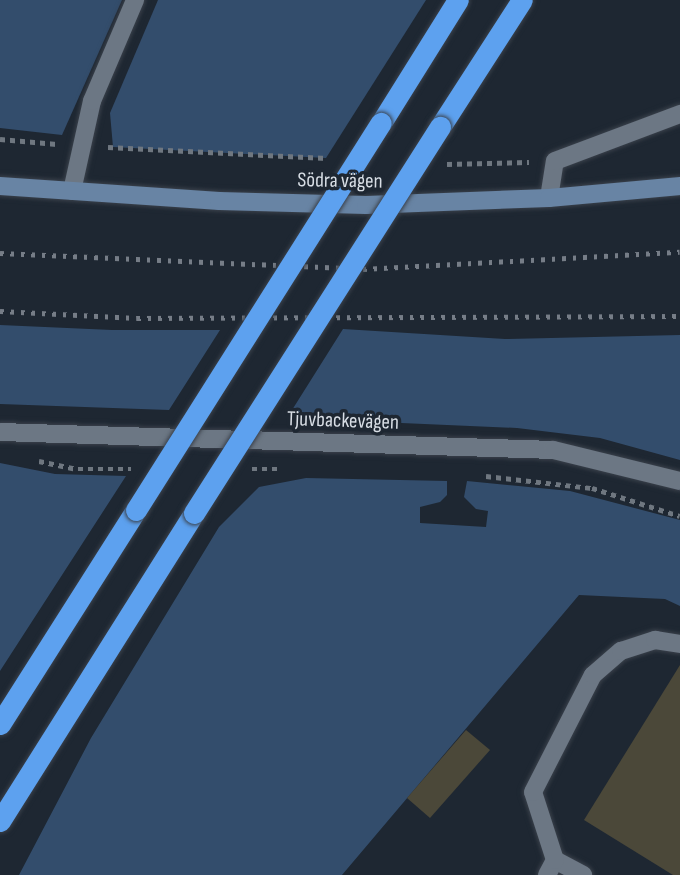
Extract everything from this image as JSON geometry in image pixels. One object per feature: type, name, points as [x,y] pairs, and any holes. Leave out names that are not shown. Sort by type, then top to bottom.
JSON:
[{"type":"highway","points":[[0,724],[458,0]]},
{"type":"highway","points":[[0,821],[522,0]]},
{"type":"main road","name":"Södra vägen","points":[[0,186],[366,205],[550,198],[680,186]]},
{"type":"street","points":[[72,191],[85,146],[92,101],[135,0]]},
{"type":"street","points":[[550,198],[555,161],[680,114]]},
{"type":"street","name":"Tjuvbackevägen","points":[[0,432],[553,450],[680,481]]},
{"type":"street","points":[[583,875],[551,868],[533,792],[593,675],[621,651],[655,640],[680,644]]},
{"type":"path","points":[[0,139],[339,159]]},
{"type":"path","points":[[432,163],[555,161]]},
{"type":"path","points":[[28,459],[78,469],[146,469]]},
{"type":"path","points":[[242,469],[283,470]]},
{"type":"path","points":[[473,474],[592,488],[680,516]]},
{"type":"shaded area","points":[[0,0],[122,0],[62,135],[0,128]]},
{"type":"shaded area","points":[[158,0],[426,0],[326,158],[113,147],[110,113]]},
{"type":"shaded area","points":[[0,325],[112,330],[220,330],[169,410],[0,404]]},
{"type":"shaded area","points":[[343,329],[505,339],[680,335],[680,460],[600,438],[517,428],[287,418]]},
{"type":"shaded area","points":[[0,463],[55,474],[126,476],[0,671]]},
{"type":"shaded area","points":[[306,478],[447,481],[447,495],[440,502],[420,507],[420,523],[486,527],[488,511],[476,509],[464,497],[467,481],[570,491],[680,520],[680,606],[665,599],[579,595],[342,875],[19,875],[91,738],[219,527],[259,487]]},
{"type":"building","points":[[680,665],[680,875],[673,875],[584,820]]},
{"type":"building","points":[[466,730],[490,750],[430,818],[407,798]]},
{"type":"railway","points":[[0,253],[363,269],[680,252]]},
{"type":"railway","points":[[0,311],[137,318],[680,316]]}]
